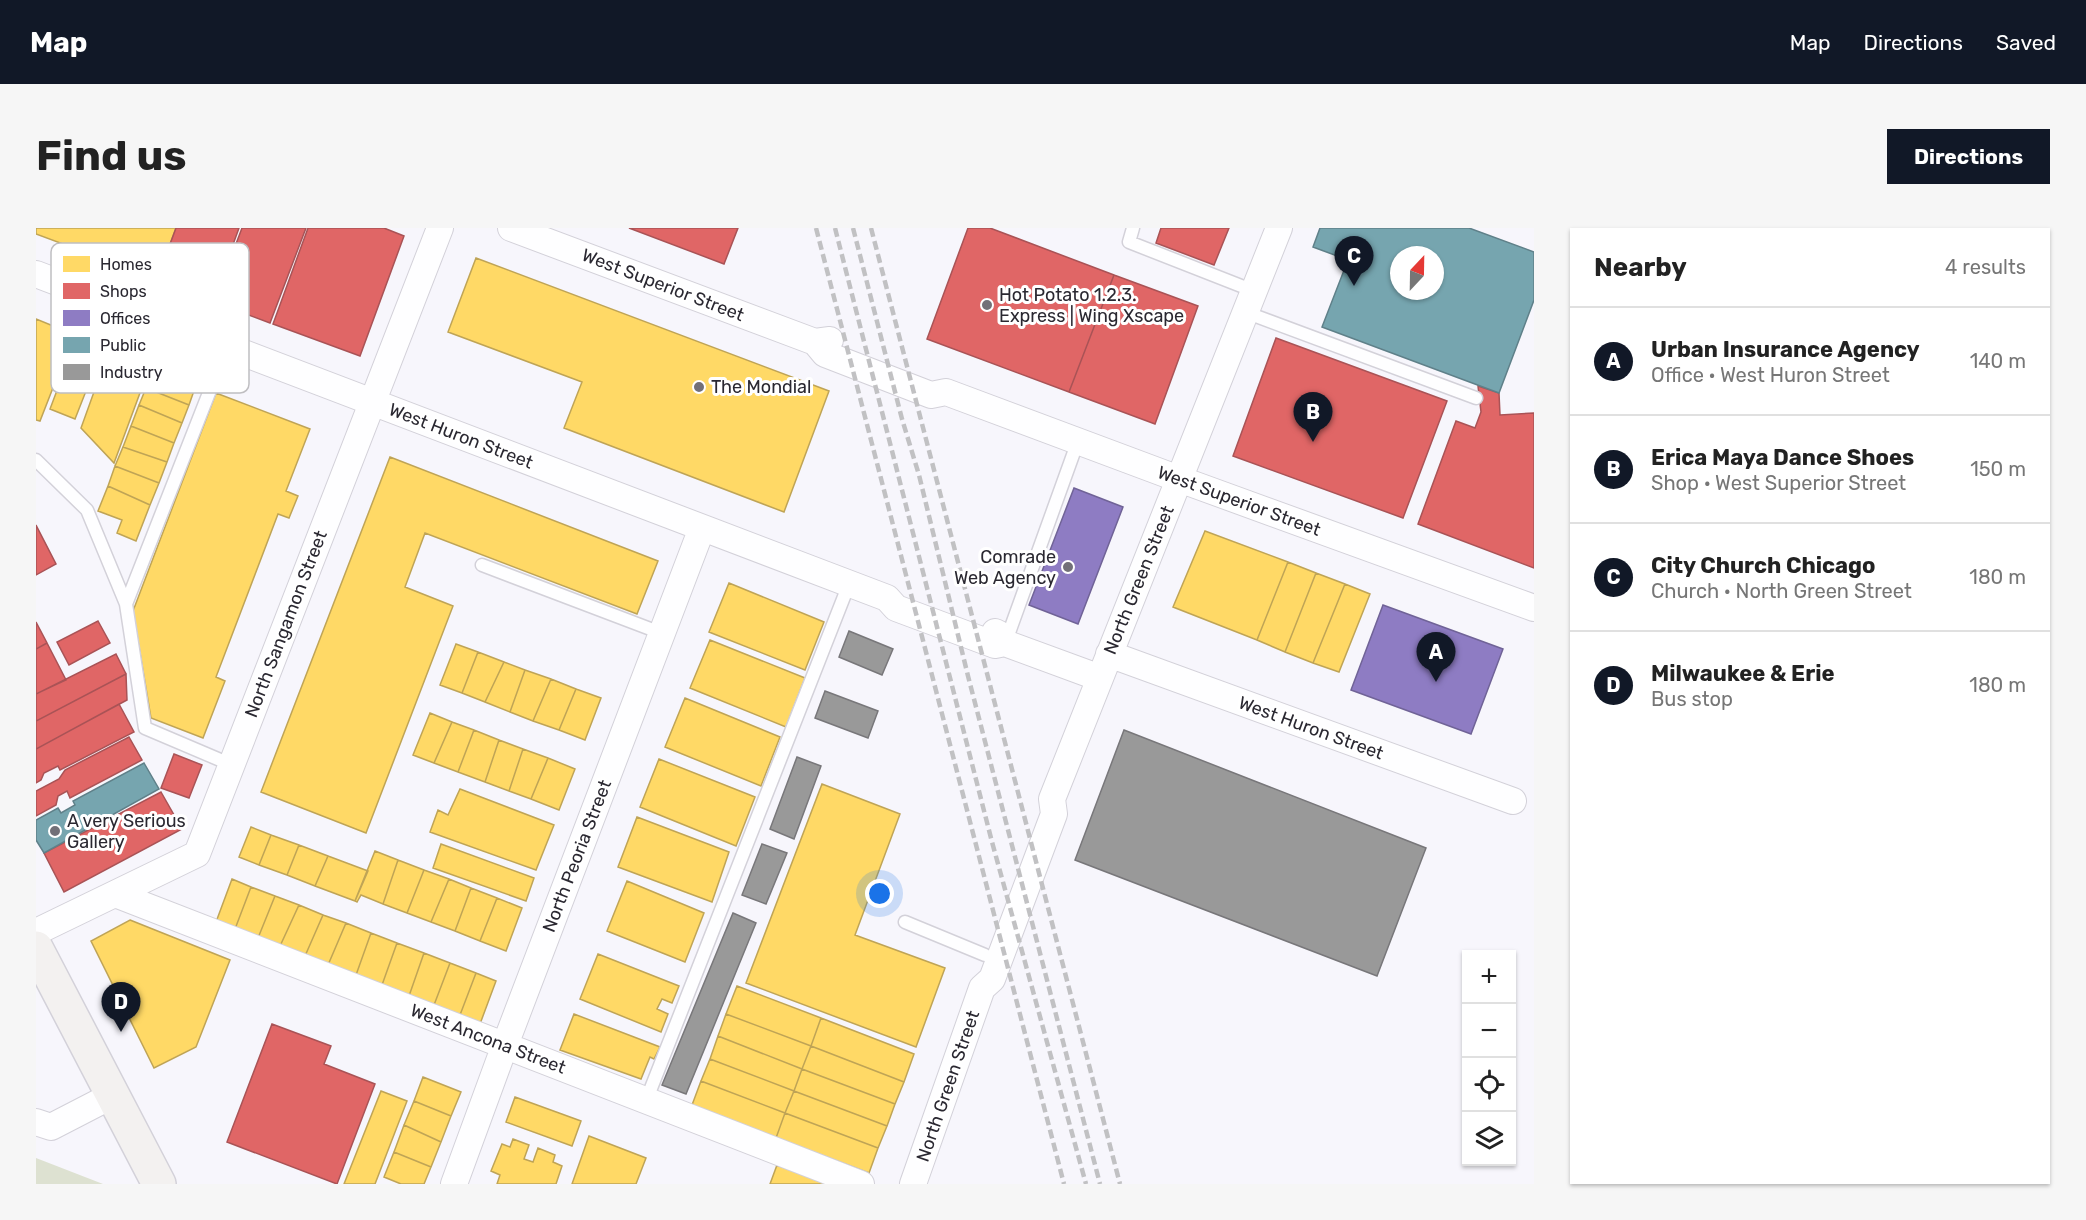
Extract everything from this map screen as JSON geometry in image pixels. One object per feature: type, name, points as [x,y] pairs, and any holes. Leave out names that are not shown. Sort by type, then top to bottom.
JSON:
[{"type":"main road","points":[[36,948],[159,1184]]},
{"type":"street","name":"North Sangamon Street","points":[[36,932],[197,854],[441,228]]},
{"type":"street","name":"West Superior Street","points":[[511,228],[815,342],[830,340],[937,380],[946,392],[1179,480],[1534,608]]},
{"type":"street","name":"North Green Street","points":[[913,1184],[982,988],[992,979],[1054,814],[1052,799],[1279,228]]},
{"type":"street","name":"West Huron Street","points":[[36,274],[51,280]]},
{"type":"street","name":"West Huron Street","points":[[249,355],[849,584],[887,598],[900,596],[999,634],[1005,643],[1100,678]]},
{"type":"street","name":"North Peoria Street","points":[[454,1184],[702,528]]},
{"type":"street","name":"West Huron Street","points":[[1109,654],[1514,801]]},
{"type":"street","name":"North Green Street","points":[[982,988],[978,974],[985,955],[1040,807],[1052,799]]},
{"type":"street","name":"West Ancona Street","points":[[115,894],[861,1184]]},
{"type":"street","points":[[36,1122],[51,1127],[113,1095]]},
{"type":"lane","points":[[1133,228],[1128,242],[1250,301],[1476,399]]},
{"type":"lane","points":[[126,604],[209,393]]},
{"type":"lane","points":[[1005,643],[1078,441]]},
{"type":"lane","points":[[36,460],[87,510],[126,604],[145,728],[232,765]]},
{"type":"lane","points":[[482,565],[661,633]]},
{"type":"lane","points":[[646,1101],[849,584]]},
{"type":"lane","points":[[904,922],[985,955]]},
{"type":"green space","points":[[36,1158],[103,1184],[36,1184]]},
{"type":"building: Homes","points":[[36,228],[176,228],[170,243],[60,243],[36,234]]},
{"type":"building: Homes","name":"The Mondial","points":[[476,258],[829,391],[784,512],[564,428],[582,382],[448,332]]},
{"type":"building: Homes","points":[[36,319],[51,325],[51,393],[40,421],[36,420]]},
{"type":"building: Homes","points":[[56,393],[85,393],[75,419],[50,409]]},
{"type":"building: Homes","points":[[94,393],[140,393],[114,463],[81,428]]},
{"type":"building: Homes","points":[[144,393],[159,393],[189,405],[182,423],[139,405]]},
{"type":"building: Homes","points":[[159,393],[193,393],[189,405]]},
{"type":"building: Homes","points":[[216,393],[310,429],[286,491],[298,496],[289,518],[278,514],[216,677],[225,681],[203,738],[151,718],[133,611]]},
{"type":"building: Homes","points":[[139,405],[182,423],[174,443],[131,426]]},
{"type":"building: Homes","points":[[131,426],[174,443],[167,462],[123,447]]},
{"type":"building: Homes","points":[[123,447],[167,462],[159,483],[115,466]]},
{"type":"building: Homes","points":[[390,457],[658,561],[637,614],[425,533],[405,587],[453,606],[366,833],[261,792]]},
{"type":"building: Homes","points":[[115,466],[159,483],[150,505],[108,486]]},
{"type":"building: Homes","points":[[108,486],[150,505],[136,541],[117,533],[122,520],[98,511]]},
{"type":"building: Homes","points":[[1205,531],[1288,562],[1257,640],[1173,607]]},
{"type":"building: Homes","points":[[1288,562],[1316,573],[1285,652],[1257,640]]},
{"type":"building: Homes","points":[[1316,573],[1345,584],[1313,663],[1285,652]]},
{"type":"building: Homes","points":[[729,583],[824,622],[805,670],[709,632]]},
{"type":"building: Homes","points":[[1345,584],[1370,594],[1339,672],[1313,663]]},
{"type":"building: Homes","points":[[710,640],[805,678],[786,727],[690,688]]},
{"type":"building: Homes","points":[[456,644],[478,652],[462,693],[440,685]]},
{"type":"building: Homes","points":[[478,652],[504,662],[485,702],[462,693]]},
{"type":"building: Homes","points":[[504,662],[525,670],[510,712],[485,702]]},
{"type":"building: Homes","points":[[525,670],[551,679],[533,721],[510,712]]},
{"type":"building: Homes","points":[[551,679],[576,689],[559,730],[533,721]]},
{"type":"building: Homes","points":[[576,689],[601,698],[585,740],[559,730]]},
{"type":"building: Homes","points":[[685,698],[780,737],[761,786],[665,747]]},
{"type":"building: Homes","points":[[430,713],[452,722],[434,763],[413,755]]},
{"type":"building: Homes","points":[[452,722],[474,730],[458,772],[434,763]]},
{"type":"building: Homes","points":[[474,730],[499,740],[485,782],[458,772]]},
{"type":"building: Homes","points":[[499,740],[523,749],[509,791],[485,782]]},
{"type":"building: Homes","points":[[523,749],[548,758],[531,799],[509,791]]},
{"type":"building: Homes","points":[[548,758],[575,769],[559,810],[531,799]]},
{"type":"building: Homes","points":[[659,759],[755,797],[736,846],[640,807]]},
{"type":"building: Homes","points":[[822,784],[900,814],[855,935],[945,968],[916,1047],[746,983]]},
{"type":"building: Homes","points":[[460,789],[554,825],[536,870],[430,832],[438,810],[448,815]]},
{"type":"building: Homes","points":[[637,817],[729,852],[712,902],[618,867]]},
{"type":"building: Homes","points":[[251,827],[271,835],[259,865],[239,857]]},
{"type":"building: Homes","points":[[271,835],[299,845],[287,875],[259,865]]},
{"type":"building: Homes","points":[[441,844],[534,878],[526,901],[433,868]]},
{"type":"building: Homes","points":[[299,845],[328,856],[315,886],[287,875]]},
{"type":"building: Homes","points":[[375,851],[398,860],[383,904],[361,895],[357,902],[355,901]]},
{"type":"building: Homes","points":[[328,856],[368,871],[355,901],[315,886]]},
{"type":"building: Homes","points":[[398,860],[424,870],[407,913],[383,904]]},
{"type":"building: Homes","points":[[424,870],[449,879],[431,922],[407,913]]},
{"type":"building: Homes","points":[[232,879],[251,887],[235,929],[216,922]]},
{"type":"building: Homes","points":[[449,879],[471,888],[455,931],[431,922]]},
{"type":"building: Homes","points":[[627,881],[704,913],[685,962],[607,931]]},
{"type":"building: Homes","points":[[251,887],[275,896],[258,938],[235,929]]},
{"type":"building: Homes","points":[[471,888],[497,898],[480,941],[455,931]]},
{"type":"building: Homes","points":[[275,896],[299,905],[280,946],[258,938]]},
{"type":"building: Homes","points":[[497,898],[522,908],[506,951],[480,941]]},
{"type":"building: Homes","points":[[299,905],[323,915],[305,956],[280,946]]},
{"type":"building: Homes","points":[[323,915],[346,923],[328,965],[305,956]]},
{"type":"building: Homes","points":[[130,920],[230,960],[196,1047],[154,1068],[91,941]]},
{"type":"building: Homes","points":[[346,923],[371,933],[356,975],[328,965]]},
{"type":"building: Homes","points":[[371,933],[397,943],[382,985],[356,975]]},
{"type":"building: Homes","points":[[397,943],[424,953],[409,996],[382,985]]},
{"type":"building: Homes","points":[[424,953],[450,963],[434,1005],[409,996]]},
{"type":"building: Homes","points":[[598,954],[679,986],[672,1003],[662,999],[657,1009],[668,1014],[661,1032],[580,999]]},
{"type":"building: Homes","points":[[450,963],[476,973],[460,1015],[434,1005]]},
{"type":"building: Homes","points":[[476,973],[496,981],[480,1024],[460,1015]]},
{"type":"building: Homes","points":[[737,986],[821,1018],[811,1046],[726,1014]]},
{"type":"building: Homes","points":[[574,1014],[660,1047],[654,1059],[650,1057],[641,1079],[560,1050]]},
{"type":"building: Homes","points":[[726,1014],[811,1046],[802,1069],[718,1036]]},
{"type":"building: Homes","points":[[821,1018],[914,1054],[904,1082],[811,1046]]},
{"type":"building: Homes","points":[[718,1036],[802,1069],[794,1091],[710,1059]]},
{"type":"building: Homes","points":[[811,1046],[904,1082],[895,1104],[802,1069]]},
{"type":"building: Homes","points":[[710,1059],[794,1091],[785,1113],[701,1081]]},
{"type":"building: Homes","points":[[802,1069],[895,1104],[887,1126],[794,1091]]},
{"type":"building: Homes","points":[[423,1077],[461,1092],[451,1116],[414,1101]]},
{"type":"building: Homes","points":[[701,1081],[785,1113],[776,1138],[692,1105]]},
{"type":"building: Homes","points":[[381,1091],[407,1101],[375,1184],[344,1184]]},
{"type":"building: Homes","points":[[794,1091],[887,1126],[878,1148],[785,1113]]},
{"type":"building: Homes","points":[[515,1097],[581,1121],[572,1146],[506,1122]]},
{"type":"building: Homes","points":[[414,1101],[451,1116],[441,1142],[404,1125]]},
{"type":"building: Homes","points":[[785,1113],[878,1148],[869,1173],[776,1138]]},
{"type":"building: Homes","points":[[404,1125],[441,1142],[431,1167],[394,1152]]},
{"type":"building: Homes","points":[[589,1136],[646,1158],[636,1184],[572,1184]]},
{"type":"building: Homes","points":[[513,1139],[529,1145],[524,1159],[533,1162],[538,1148],[555,1155],[553,1162],[562,1166],[556,1184],[497,1184],[500,1175],[491,1171],[502,1144],[510,1147]]},
{"type":"building: Homes","points":[[394,1152],[431,1167],[424,1184],[401,1184],[384,1177]]},
{"type":"building: Homes","points":[[777,1165],[828,1184],[770,1184]]},
{"type":"building: Shops","points":[[176,228],[239,228],[234,243],[170,243]]},
{"type":"building: Shops","points":[[242,228],[306,228],[270,323],[249,315],[249,243],[236,243]]},
{"type":"building: Shops","points":[[308,228],[384,228],[404,236],[360,356],[273,324]]},
{"type":"building: Shops","points":[[629,228],[738,228],[724,264]]},
{"type":"building: Shops","points":[[968,228],[990,228],[1114,275],[1069,392],[927,339]]},
{"type":"building: Shops","points":[[1161,228],[1229,228],[1214,265],[1156,243]]},
{"type":"building: Shops","points":[[1114,275],[1198,306],[1155,424],[1069,392]]},
{"type":"building: Shops","points":[[1276,338],[1447,401],[1403,518],[1233,456]]},
{"type":"building: Shops","points":[[1478,386],[1499,393],[1500,415],[1534,413],[1534,568],[1418,524],[1456,421],[1475,428],[1481,412]]},
{"type":"building: Shops","points":[[36,525],[56,564],[36,575]]},
{"type":"building: Shops","points":[[98,621],[110,643],[69,665],[57,642]]},
{"type":"building: Shops","points":[[36,622],[47,643],[36,649]]},
{"type":"building: Shops","points":[[47,643],[66,680],[36,694],[36,649]]},
{"type":"building: Shops","points":[[116,654],[126,674],[36,721],[36,694]]},
{"type":"building: Shops","points":[[126,674],[127,700],[36,749],[36,721]]},
{"type":"building: Shops","points":[[119,704],[134,732],[60,770],[58,766],[44,773],[41,780],[36,783],[36,749]]},
{"type":"building: Shops","points":[[129,737],[142,760],[70,798],[67,791],[58,796],[56,805],[36,816],[36,791],[59,779],[65,770]]},
{"type":"building: Shops","points":[[174,754],[202,765],[189,798],[161,788]]},
{"type":"building: Shops","points":[[161,792],[182,829],[64,892],[44,853]]},
{"type":"building: Shops","points":[[272,1024],[331,1046],[324,1064],[375,1084],[337,1184],[227,1142]]},
{"type":"building: Offices","points":[[1074,488],[1123,507],[1078,624],[1029,605]]},
{"type":"building: Offices","points":[[1383,605],[1503,649],[1471,734],[1351,690]]},
{"type":"building: Public","points":[[1320,228],[1469,228],[1534,252],[1534,300],[1499,393],[1322,327],[1348,260],[1313,247]]},
{"type":"building: Public","points":[[144,763],[159,789],[44,853],[36,840],[36,820],[58,808],[61,813],[75,805],[73,801]]},
{"type":"building: Industry","points":[[849,631],[893,649],[882,675],[839,657]]},
{"type":"building: Industry","points":[[825,691],[878,711],[868,738],[815,718]]},
{"type":"building: Industry","points":[[1124,730],[1426,848],[1377,976],[1075,860]]},
{"type":"building: Industry","points":[[797,757],[821,766],[794,839],[770,829]]},
{"type":"building: Industry","points":[[762,844],[787,853],[766,904],[742,895]]},
{"type":"building: Industry","points":[[733,913],[756,923],[686,1094],[662,1085]]},
{"type":"railway","points":[[816,228],[1064,1184]]},
{"type":"railway","points":[[835,228],[992,842],[1086,1184]]},
{"type":"railway","points":[[853,228],[902,419],[919,475],[968,676],[1100,1184]]},
{"type":"railway","points":[[871,228],[1120,1184]]},
{"type":"place","name":"City Church Chicago","points":[[1354,286]]},
{"type":"place","name":"Hot Potato 1.2.3. Express | Wing Xscape","points":[[987,305]]},
{"type":"place","name":"The Mondial","points":[[699,387]]},
{"type":"place","name":"Erica Maya Dance Shoes","points":[[1313,442]]},
{"type":"place","name":"Comrade Web Agency","points":[[1068,567]]},
{"type":"place","name":"Urban Insurance Agency","points":[[1436,682]]},
{"type":"place","name":"A very Serious Gallery","points":[[55,831]]},
{"type":"place","name":"Milwaukee & Erie","points":[[121,1032]]}]
